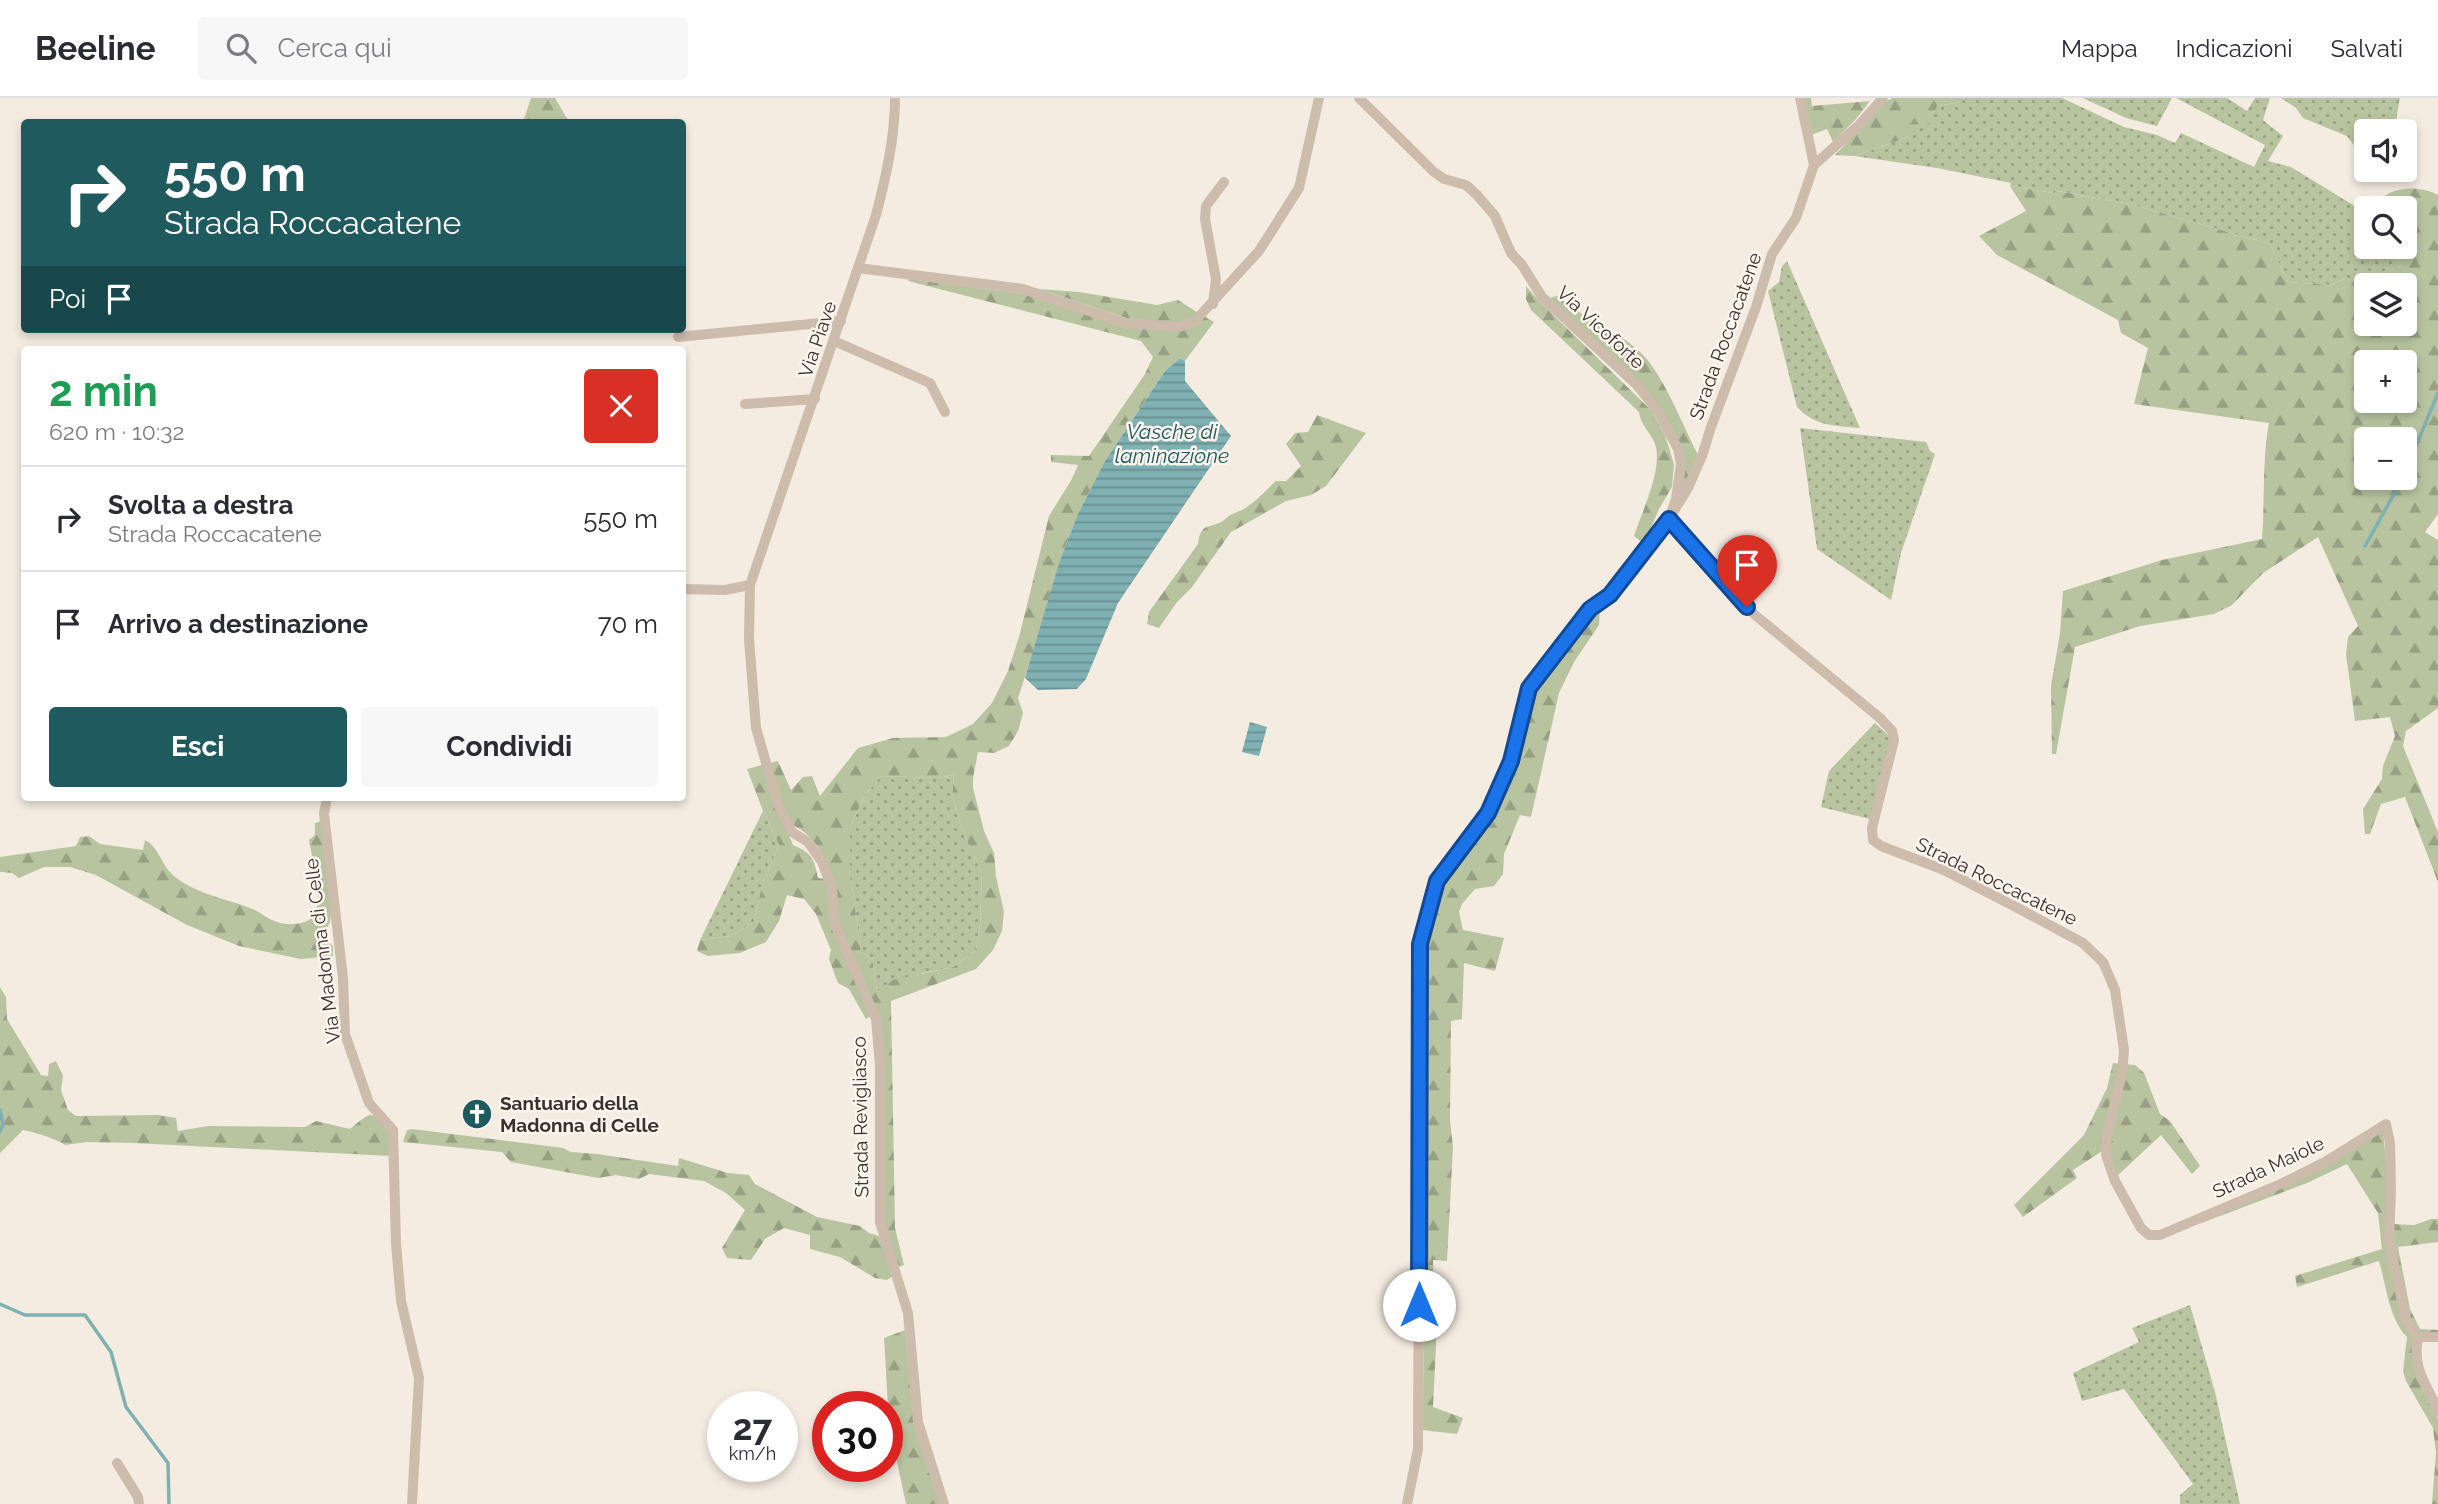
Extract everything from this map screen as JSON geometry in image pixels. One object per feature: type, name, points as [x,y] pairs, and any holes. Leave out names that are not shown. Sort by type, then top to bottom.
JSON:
[{"type":"street","name":"Via Piave","points":[[750,585],[859,268],[885,182],[895,117],[895,98]]},
{"type":"street","points":[[859,268],[1023,289],[1125,323],[1179,327],[1195,321],[1213,304],[1259,251],[1299,188],[1319,98]]},
{"type":"street","name":"Via Vicoforte","points":[[1359,98],[1434,172],[1444,179],[1466,185],[1477,195],[1495,216],[1511,253],[1522,265],[1542,298],[1637,385],[1658,411],[1678,449],[1681,464],[1676,499],[1669,519]]},
{"type":"street","points":[[1800,98],[1814,165]]},
{"type":"street","name":"Strada Roccacatene","points":[[1407,1504],[1418,1449],[1420,944],[1437,881],[1488,813],[1511,761],[1529,688],[1590,609],[1610,595],[1669,519],[1688,488],[1702,457],[1710,426],[1756,307],[1772,254],[1796,218],[1814,165],[1859,125],[1884,98]]},
{"type":"street","points":[[1213,304],[1216,279],[1205,219],[1206,206],[1224,182]]},
{"type":"street","points":[[678,337],[841,321]]},
{"type":"street","points":[[834,341],[930,383],[945,412]]},
{"type":"street","points":[[745,404],[815,399]]},
{"type":"street","name":"Strada Roccacatene","points":[[1669,519],[1755,615],[1870,709],[1892,731],[1894,740],[1872,828],[1873,840],[1881,846],[1927,863],[1984,890],[2083,943],[2100,957],[2111,979],[2119,1014],[2124,1050],[2119,1083]]},
{"type":"street","points":[[686,589],[725,590],[750,585]]},
{"type":"street","name":"Strada Revigliasco","points":[[750,585],[749,639],[756,727],[778,804],[792,832],[808,842],[822,862],[832,888],[835,924],[876,1019],[880,1065],[880,1222],[908,1313],[918,1422],[944,1504]]},
{"type":"street","name":"Via Madonna di Celle","points":[[326,801],[324,814],[344,978],[345,1034],[369,1103],[393,1130],[396,1244],[401,1301],[419,1378],[412,1504]]},
{"type":"street","name":"Strada Maiole","points":[[2119,1083],[2107,1135],[2106,1155],[2115,1181],[2141,1228],[2149,1235],[2160,1235],[2283,1183],[2325,1162],[2386,1124],[2390,1143],[2389,1241],[2406,1320],[2418,1337],[2415,1353],[2417,1367],[2438,1411]]},
{"type":"street","points":[[2418,1337],[2438,1337]]},
{"type":"street","points":[[117,1462],[138,1497],[139,1504]]},
{"type":"green space","points":[[531,98],[555,98],[567,119],[524,119]]},
{"type":"green space","points":[[1803,98],[1811,98],[1812,106],[1870,101],[1833,142],[1827,129],[1811,135]]},
{"type":"green space","points":[[1892,98],[1964,98],[1961,102],[1937,106],[1931,123],[1909,125],[1909,137],[1854,156],[1835,155],[1885,102]]},
{"type":"green space","points":[[1964,98],[2062,98],[2124,127],[2157,135],[2175,143],[2181,133],[2254,167],[2265,145],[2176,98],[2227,98],[2247,111],[2255,98],[2270,98],[2263,120],[2283,136],[2268,161],[2291,167],[2354,206],[2354,259],[2398,259],[2401,265],[2394,273],[2354,273],[2354,283],[2347,278],[2330,285],[2288,282],[2270,244],[2130,204],[2058,191],[2054,193],[2010,186],[2011,183],[1937,168],[1854,156],[1909,137],[1909,125],[1937,106],[1961,102]]},
{"type":"green space","points":[[2083,98],[2172,98],[2157,126],[2126,118]]},
{"type":"green space","points":[[2281,98],[2400,98],[2396,119],[2354,119],[2354,146],[2347,136],[2303,118],[2296,108]]},
{"type":"green space","points":[[2010,186],[2130,204],[2270,244],[2288,282],[2330,285],[2347,278],[2354,281],[2354,336],[2417,336],[2417,273],[2394,273],[2401,265],[2398,259],[2417,259],[2417,196],[2384,196],[2412,188],[2438,195],[2438,514],[2425,532],[2438,540],[2438,708],[2406,731],[2403,746],[2438,832],[2438,882],[2405,797],[2381,804],[2370,834],[2365,834],[2363,809],[2382,779],[2383,766],[2395,736],[2390,717],[2355,721],[2346,654],[2348,637],[2358,626],[2318,537],[2263,573],[2232,605],[2214,614],[2140,626],[2075,647],[2056,754],[2052,754],[2051,686],[2060,633],[2063,591],[2162,560],[2262,539],[2264,466],[2269,423],[2134,404],[2148,348],[2121,333],[2118,320],[1997,255],[1979,236],[2026,211]]},
{"type":"green space","points":[[1787,261],[1860,428],[1818,421],[1797,407],[1768,291],[1779,282],[1782,266]]},
{"type":"green space","points":[[908,281],[1024,294],[1158,329],[1204,316],[1214,322],[1185,361],[1180,358],[1165,371],[1105,461],[1078,514],[1060,560],[1018,698],[1023,713],[1018,731],[1009,746],[994,753],[978,752],[973,788],[984,831],[994,853],[1004,912],[1002,931],[993,950],[976,969],[891,1001],[895,1228],[904,1265],[899,1267],[883,1223],[877,1012],[866,1019],[849,989],[838,983],[829,959],[831,950],[816,914],[804,899],[787,895],[779,921],[766,942],[740,953],[708,956],[697,951],[700,940],[731,936],[754,922],[762,885],[779,845],[747,769],[778,761],[791,790],[803,777],[812,776],[820,796],[858,748],[893,738],[946,737],[973,724],[992,703],[1008,671],[1049,516],[1078,465],[1051,462],[1051,455],[1089,456],[1145,374],[1153,357],[1141,341]],"holes":[[[954,775],[952,796],[962,829],[982,873],[976,950],[953,967],[893,980],[877,991],[872,958],[861,952],[850,871],[850,827],[865,795],[881,776],[937,778]],[[783,821],[802,830],[816,844],[833,880],[818,878],[811,857],[793,845]]]},
{"type":"green space","points":[[1526,286],[1652,411],[1665,435],[1674,464],[1672,487],[1644,544],[1634,536],[1655,475],[1657,451],[1654,441],[1639,412],[1531,310],[1526,299]]},
{"type":"green space","points":[[1039,289],[1079,292],[1157,305],[1178,300],[1200,314],[1180,324],[1126,318]]},
{"type":"green space","points":[[1557,296],[1635,348],[1653,367],[1699,457],[1685,486],[1680,490],[1685,471],[1683,451],[1661,411],[1549,298]]},
{"type":"green space","points":[[1317,415],[1366,433],[1326,486],[1311,495],[1286,501],[1231,532],[1159,628],[1147,624],[1149,612],[1198,544],[1204,528],[1219,523],[1246,507],[1276,481],[1286,481],[1301,466],[1286,444],[1295,433],[1308,432]]},
{"type":"green space","points":[[1800,428],[1926,442],[1930,451],[1935,454],[1901,553],[1891,600],[1817,549]]},
{"type":"green space","points":[[1600,606],[1599,625],[1574,662],[1559,693],[1531,817],[1520,815],[1504,854],[1503,874],[1494,886],[1475,889],[1462,904],[1459,912],[1463,930],[1504,938],[1495,971],[1464,963],[1462,1019],[1451,1021],[1450,1121],[1453,1147],[1447,1261],[1433,1260],[1436,1346],[1433,1407],[1463,1418],[1457,1434],[1423,1430],[1425,968],[1436,900],[1444,878],[1477,838],[1496,807],[1517,763],[1531,690],[1592,612]]},
{"type":"green space","points":[[1875,723],[1889,736],[1889,746],[1870,819],[1821,807],[1829,771]]},
{"type":"green space","points":[[954,775],[952,796],[962,829],[982,873],[976,950],[953,967],[923,973],[877,991],[872,958],[861,952],[850,871],[850,827],[865,795],[881,776],[937,778]]},
{"type":"green space","points":[[763,811],[779,845],[762,885],[754,922],[731,936],[700,940]]},
{"type":"green space","points":[[322,821],[332,908],[330,922],[323,936],[333,946],[333,956],[301,959],[239,946],[187,925],[96,875],[70,867],[44,867],[19,878],[12,873],[0,872],[0,857],[76,846],[80,837],[89,836],[100,844],[143,850],[145,840],[154,847],[170,872],[182,882],[253,909],[277,922],[298,924],[312,918],[317,907],[316,878],[309,840],[315,835],[315,823]]},
{"type":"green space","points":[[0,987],[6,997],[7,1019],[41,1075],[48,1076],[49,1064],[56,1061],[63,1076],[61,1090],[68,1110],[76,1116],[158,1115],[176,1118],[178,1131],[208,1126],[305,1127],[316,1121],[350,1129],[370,1115],[390,1131],[391,1156],[133,1143],[87,1142],[65,1145],[23,1130],[0,1153]]},
{"type":"green space","points":[[2113,1063],[2135,1065],[2144,1073],[2160,1114],[2170,1121],[2200,1166],[2192,1174],[2161,1135],[2116,1177],[2104,1150],[2073,1170],[2077,1178],[2023,1217],[2014,1205],[2084,1135],[2107,1088]]},
{"type":"green space","points":[[407,1130],[678,1166],[679,1158],[728,1173],[749,1175],[755,1184],[817,1217],[860,1226],[879,1236],[893,1276],[887,1280],[875,1278],[840,1257],[810,1249],[810,1235],[784,1228],[765,1239],[751,1260],[727,1258],[722,1248],[745,1210],[726,1193],[704,1181],[649,1174],[639,1179],[616,1175],[598,1178],[511,1162],[502,1152],[403,1142]]},
{"type":"green space","points":[[2383,1130],[2389,1192],[2386,1222],[2415,1337],[2414,1362],[2438,1420],[2438,1504],[2432,1504],[2436,1453],[2433,1428],[2406,1381],[2403,1371],[2407,1337],[2392,1311],[2379,1261],[2297,1287],[2295,1276],[2382,1249],[2378,1213],[2347,1164],[2307,1183],[2199,1224]]},
{"type":"green space","points":[[2438,1219],[2438,1242],[2398,1247],[2410,1309],[2420,1329],[2438,1330],[2438,1335],[2420,1335],[2407,1319],[2391,1224],[2414,1225]]},
{"type":"green space","points":[[2190,1305],[2215,1392],[2240,1504],[2180,1504],[2180,1495],[2193,1484],[2124,1389],[2082,1401],[2073,1373],[2139,1342],[2132,1328]]},
{"type":"green space","points":[[905,1330],[911,1396],[940,1504],[906,1504],[901,1482],[903,1391],[887,1391],[884,1338]]},
{"type":"water","name":"Vasche di laminazione","points":[[1180,358],[1185,361],[1185,381],[1231,436],[1118,603],[1086,679],[1077,689],[1038,690],[1025,678],[1060,560],[1078,514],[1105,461],[1165,371]]},
{"type":"water","points":[[1250,722],[1267,727],[1259,756],[1242,752]]},
{"type":"waterway","points":[[2417,444],[2438,393]]},
{"type":"waterway","points":[[2365,546],[2396,490]]},
{"type":"waterway","points":[[0,1110],[3,1124],[0,1132]]},
{"type":"waterway","points":[[0,1304],[25,1315],[85,1315],[111,1352],[126,1407],[168,1463],[169,1504]]},
{"type":"place","name":"Santuario della Madonna di Celle","points":[[477,1114]]},
{"type":"route","points":[[1419,1305],[1420,944],[1437,881],[1488,813],[1511,761],[1529,688],[1590,609],[1610,595],[1669,519],[1747,607]]}]
